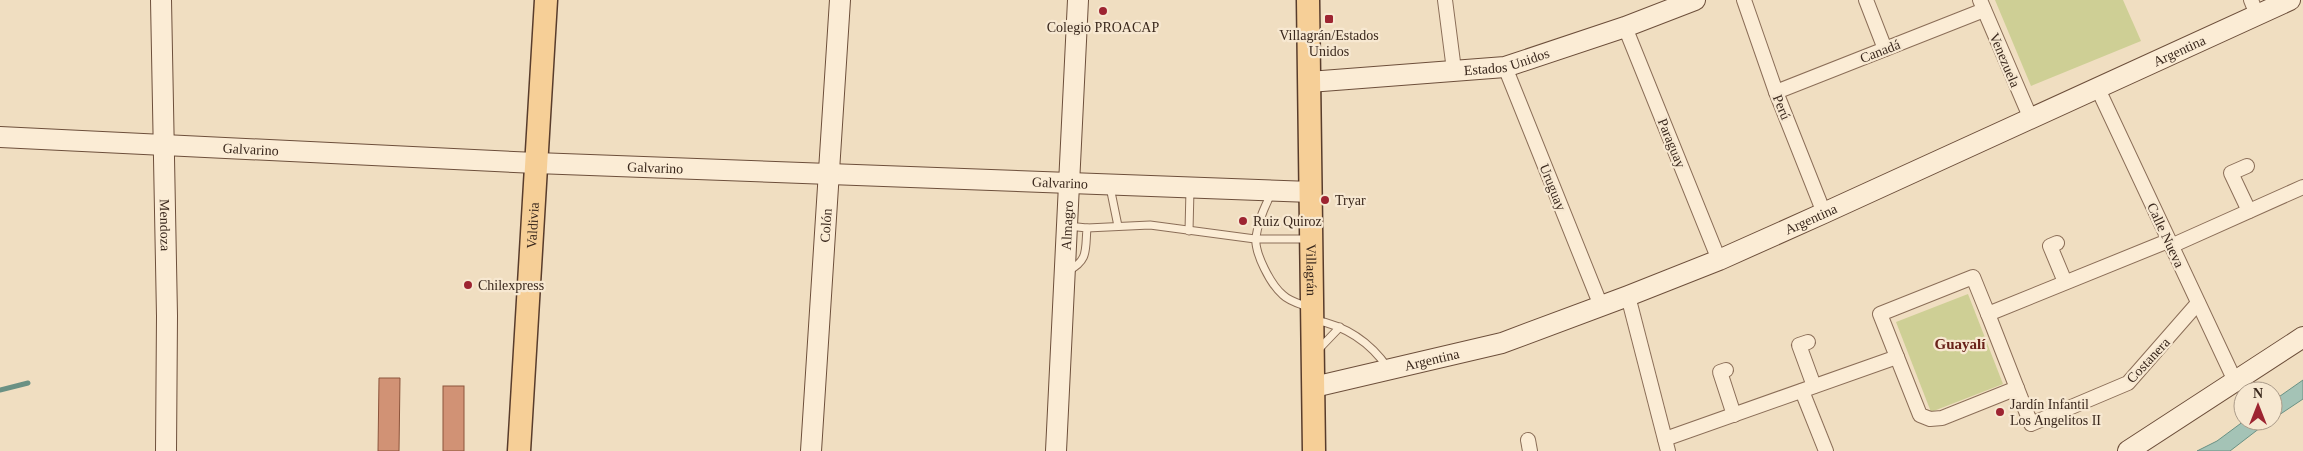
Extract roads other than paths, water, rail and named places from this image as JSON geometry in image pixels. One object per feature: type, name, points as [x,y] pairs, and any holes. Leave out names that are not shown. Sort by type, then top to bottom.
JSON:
[{"type":"main road","name":"Mendoza","points":[[162,0],[166,451]]},
{"type":"main road","name":"Valdivia","points":[[519,451],[546,0]]},
{"type":"main road","name":"Colón","points":[[811,451],[840,0]]},
{"type":"main road","name":"Almagro","points":[[1056,451],[1078,0]]},
{"type":"main road","name":"Villagrán","points":[[1308,0],[1314,451]]},
{"type":"main road","name":"Estados Unidos","points":[[1309,82],[1454,70],[1505,68],[1625,27],[1696,0]]},
{"type":"main road","name":"Argentina","points":[[1314,387],[1502,343],[1628,296],[1718,260],[2098,89],[2254,8],[2290,0]]},
{"type":"main road","name":"Galvarino","points":[[0,137],[536,163],[1069,185],[1310,192]]},
{"type":"main road","points":[[2235,381],[2303,337]]},
{"type":"main road","points":[[2128,451],[2233,382]]},
{"type":"street","points":[[1445,0],[1454,70]]},
{"type":"street","name":"Perú","points":[[1744,0],[1776,92],[1824,213]]},
{"type":"street","points":[[1866,0],[1885,49]]},
{"type":"street","name":"Canadá","points":[[1776,92],[1885,49],[1982,5]]},
{"type":"street","name":"Venezuela","points":[[1982,5],[2031,119]]},
{"type":"street","name":"Paraguay","points":[[1625,27],[1718,260]]},
{"type":"street","name":"Uruguay","points":[[1505,68],[1600,306]]},
{"type":"street","name":"Calle Nueva","points":[[2098,89],[2235,381]]},
{"type":"street","points":[[2247,166],[2231,173],[2249,211]]},
{"type":"street","points":[[1988,314],[2065,282],[2170,243],[2303,187]]},
{"type":"street","points":[[2057,243],[2050,246],[2065,282]]},
{"type":"street","points":[[1973,277],[2017,388],[1942,418],[1930,419],[1920,415],[1897,357],[1880,314],[1973,277]]},
{"type":"street","points":[[1628,296],[1666,445],[1734,415],[1897,357]]},
{"type":"street","name":"Costanera","points":[[2017,388],[2031,424],[2128,384],[2198,303]]},
{"type":"street","points":[[1808,342],[1799,345],[1808,388],[1826,451]]},
{"type":"street","points":[[1726,370],[1720,372],[1734,415]]},
{"type":"lane","points":[[1110,186],[1118,226]]},
{"type":"lane","points":[[1189,231],[1190,188]]},
{"type":"lane","points":[[1273,191],[1262,212],[1255,239],[1268,276],[1284,296],[1312,314],[1340,327],[1365,342],[1389,370]]},
{"type":"lane","points":[[1067,226],[1087,228],[1150,225],[1255,239],[1311,239]]},
{"type":"lane","points":[[1065,272],[1079,265],[1085,257],[1087,228]]},
{"type":"lane","points":[[1313,356],[1340,327]]},
{"type":"waterway","points":[[0,390],[28,383]]},
{"type":"place","name":"Colegio PROACAP","points":[[1103,11]]},
{"type":"place","name":"Villagrán/Estados Unidos","points":[[1329,19]]},
{"type":"place","name":"Tryar","points":[[1325,200]]},
{"type":"place","name":"Ruiz Quiroz","points":[[1243,221]]},
{"type":"place","name":"Chilexpress","points":[[468,285]]},
{"type":"place","name":"Jardín Infantil Los Angelitos II","points":[[2000,412]]},
{"type":"district","name":"Guayalí","points":[[1960,344]]}]
